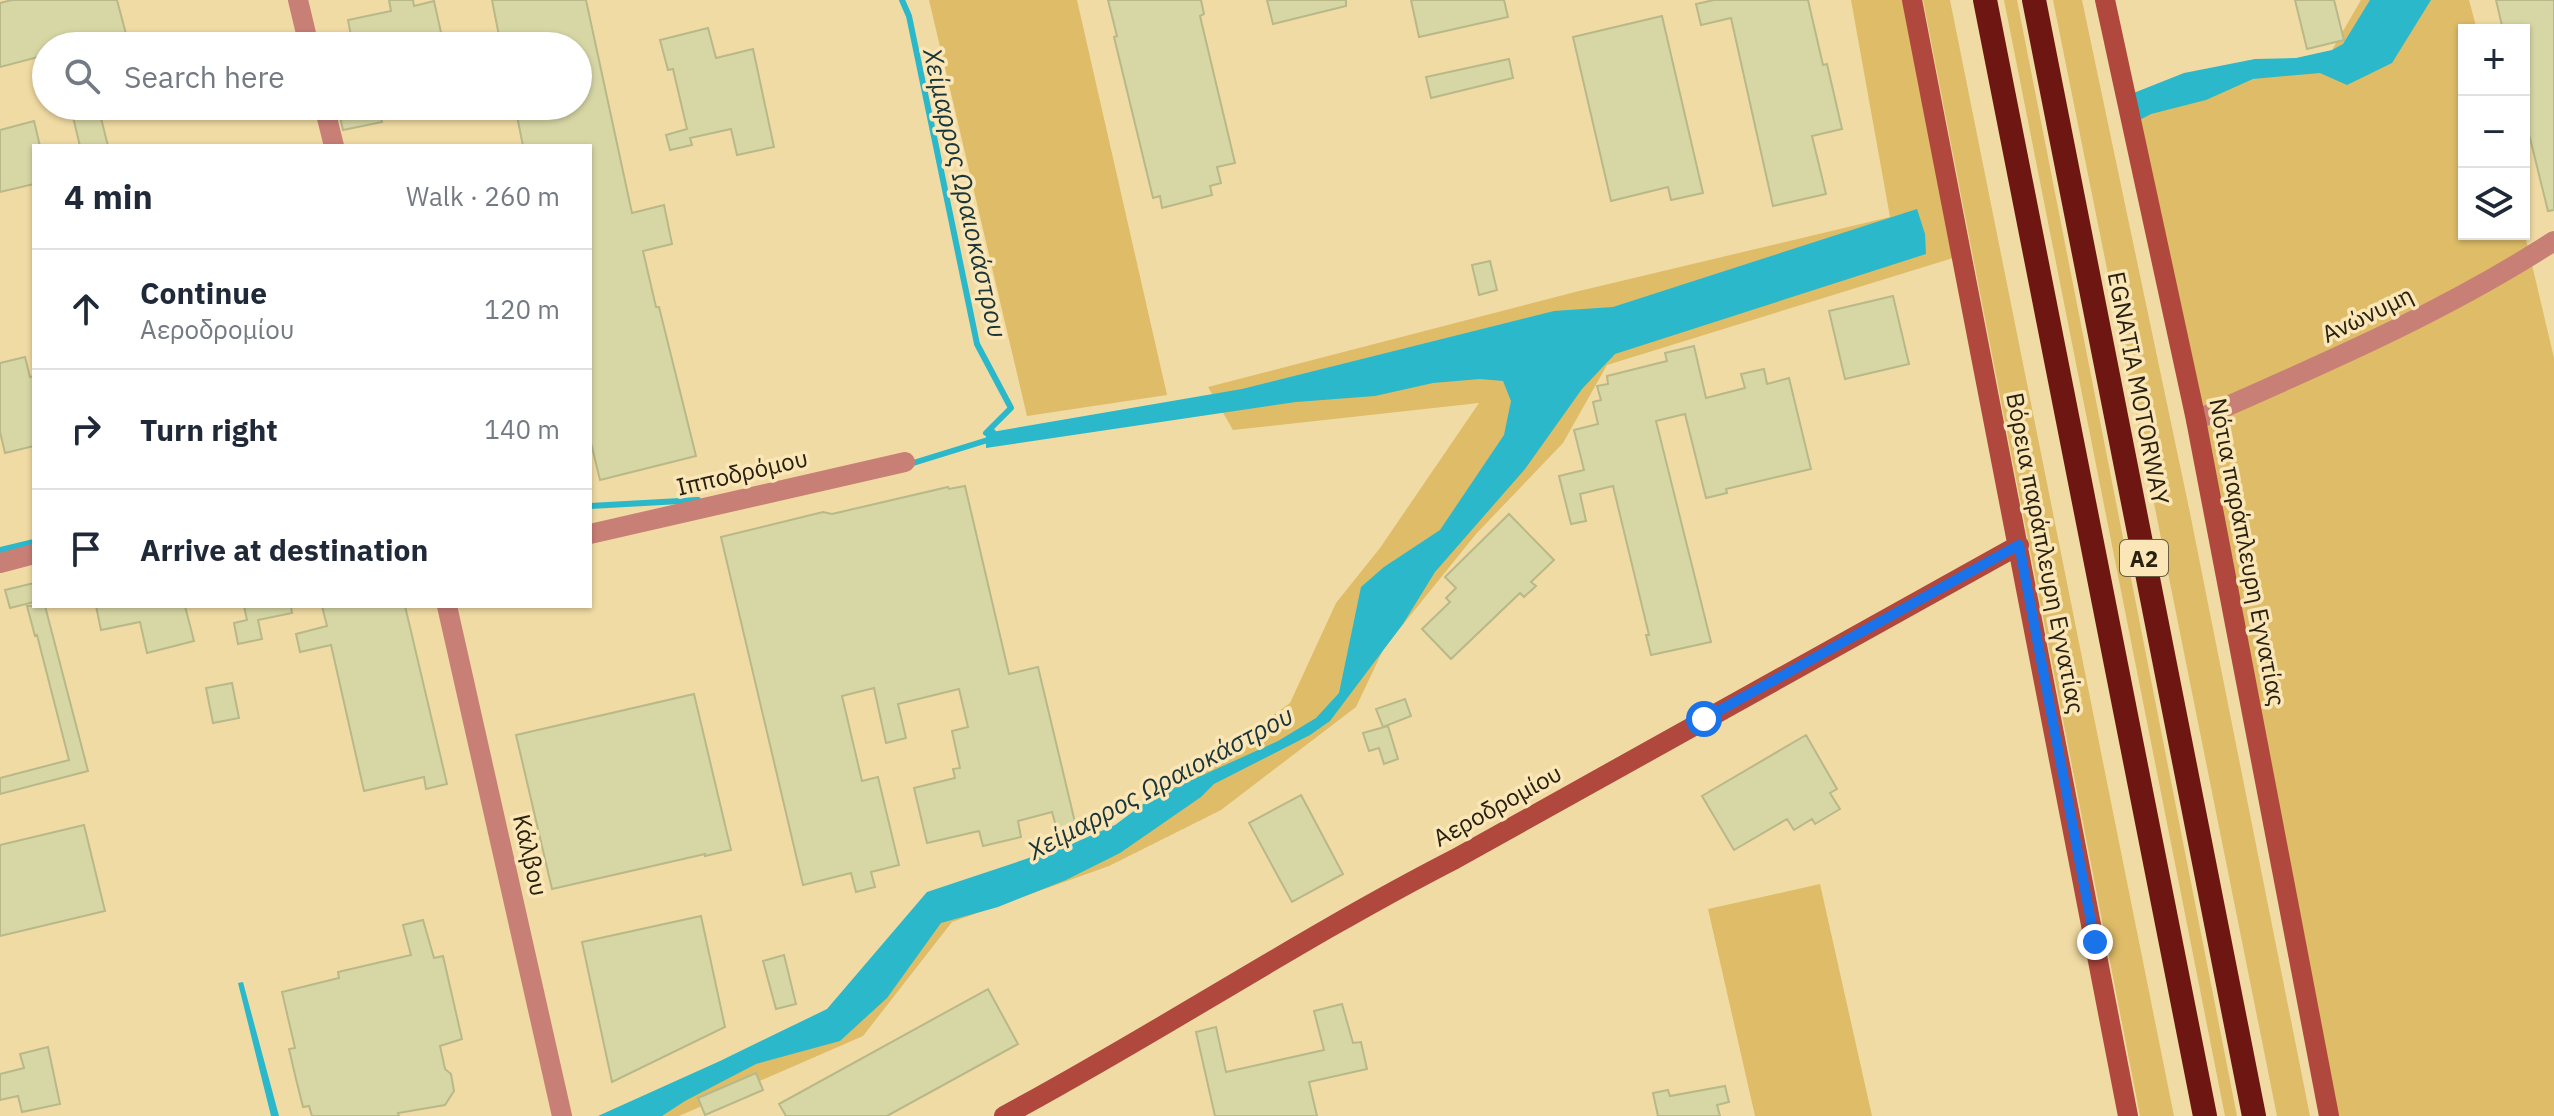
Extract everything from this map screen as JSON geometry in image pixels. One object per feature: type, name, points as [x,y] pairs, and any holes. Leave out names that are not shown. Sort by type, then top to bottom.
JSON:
[{"type":"highway","name":"Α2","points":[[1985,0],[2205,1116]]},
{"type":"highway","name":"EGNATIA MOTORWAY","points":[[2034,0],[2254,1116]]},
{"type":"street","points":[[298,0],[306,32]]},
{"type":"street","name":"Βόρεια παράπλευρη Εγνατίας","points":[[1912,0],[2128,1116]]},
{"type":"street","name":"Νότια παράπλευρη Εγνατίας","points":[[2105,0],[2196,420],[2329,1116]]},
{"type":"street","points":[[328,120],[334,144]]},
{"type":"street","name":"Ανώνυμη","points":[[2196,420],[2450,304],[2554,241]]},
{"type":"street","name":"Ιπποδρόμου","points":[[592,534],[905,462]]},
{"type":"street","name":"Αεροδρομίου","points":[[1004,1116],[1367,904],[1455,859],[2019,545]]},
{"type":"street","points":[[0,563],[32,555]]},
{"type":"street","name":"Κάλβου","points":[[447,608],[562,1116]]},
{"type":"shaded area","points":[[0,0],[2554,0],[2554,1116],[0,1116]]},
{"type":"shaded area","points":[[929,0],[1077,0],[1167,395],[1027,416]]},
{"type":"shaded area","points":[[1851,0],[1905,0],[1953,258],[1607,365],[1563,443],[1476,534],[1384,648],[1356,707],[1221,810],[1109,866],[952,922],[863,1036],[679,1116],[602,1116],[833,1010],[944,888],[1105,837],[1290,703],[1336,603],[1380,548],[1479,403],[1233,430],[1208,387],[1575,292],[1890,217]]},
{"type":"shaded area","points":[[1923,0],[1950,0],[2174,1116],[2140,1116]]},
{"type":"shaded area","points":[[2004,0],[2017,0],[2237,1116],[2225,1116]]},
{"type":"shaded area","points":[[2053,0],[2082,0],[2190,513],[2310,1116],[2277,1116]]},
{"type":"shaded area","points":[[2361,0],[2469,0],[2475,24],[2458,24],[2458,240],[2526,240],[2554,358],[2554,1116],[2338,1116],[2134,123],[2142,96],[2328,57]]},
{"type":"shaded area","points":[[1820,884],[1872,1116],[1755,1116],[1708,909]]},
{"type":"water","points":[[2370,0],[2431,0],[2392,63],[2347,85],[2320,73],[2253,79],[2206,100],[2151,114],[2134,123],[2126,96],[2184,73],[2255,59],[2296,58],[2332,50],[2343,44]]},
{"type":"water","points":[[1917,209],[1925,234],[1926,254],[1615,354],[1582,389],[1525,469],[1435,572],[1403,624],[1330,721],[1310,735],[1214,784],[1201,797],[1120,853],[1066,880],[998,907],[941,923],[887,998],[840,1041],[756,1064],[662,1116],[598,1116],[827,1009],[927,892],[1074,843],[1115,825],[1150,799],[1278,741],[1316,718],[1339,693],[1361,587],[1384,567],[1440,530],[1504,435],[1511,401],[1503,381],[1480,379],[1433,383],[1375,396],[1296,402],[986,448],[986,433],[1242,389],[1554,311],[1613,307]]},
{"type":"water","points":[[243,982],[279,1116],[271,1116],[238,983]]},
{"type":"building","points":[[12,0],[117,0],[125,32],[32,32],[32,59],[0,67],[0,3]]},
{"type":"building","points":[[389,0],[413,0],[414,6],[434,1],[441,32],[350,32],[348,20],[391,11]]},
{"type":"building","points":[[492,0],[586,0],[632,213],[664,205],[672,244],[643,251],[696,456],[600,480],[592,447],[592,144],[523,144],[518,120],[592,120],[592,32],[498,32]]},
{"type":"building","points":[[1108,0],[1201,0],[1204,14],[1200,16],[1235,163],[1217,167],[1221,183],[1210,186],[1212,195],[1162,208],[1160,196],[1153,198]]},
{"type":"building","points":[[1267,0],[1346,0],[1346,6],[1273,24]]},
{"type":"building","points":[[1411,0],[1504,0],[1508,17],[1419,37]]},
{"type":"building","points":[[1714,0],[1808,0],[1842,129],[1812,136],[1826,194],[1773,206],[1731,18],[1701,25],[1696,4]]},
{"type":"building","points":[[2295,0],[2334,0],[2344,40],[2307,49]]},
{"type":"building","points":[[2496,0],[2554,0],[2554,210],[2548,211],[2530,138],[2530,24],[2502,24]]},
{"type":"building","points":[[1662,16],[1703,193],[1671,200],[1668,187],[1611,201],[1573,37]]},
{"type":"building","points":[[708,28],[716,58],[753,49],[774,147],[737,155],[731,129],[690,138],[692,145],[670,150],[666,135],[687,129],[673,69],[668,70],[660,40]]},
{"type":"building","points":[[1509,59],[1513,78],[1431,98],[1426,77]]},
{"type":"building","points":[[74,120],[102,120],[108,144],[80,144]]},
{"type":"building","points":[[341,120],[382,122],[343,130]]},
{"type":"building","points":[[34,121],[40,144],[32,144],[32,184],[0,192],[0,130]]},
{"type":"building","points":[[1490,261],[1497,290],[1479,295],[1472,265]]},
{"type":"building","points":[[1893,296],[1909,364],[1845,379],[1829,311]]},
{"type":"building","points":[[1694,346],[1706,398],[1745,388],[1741,374],[1764,369],[1767,384],[1789,378],[1811,469],[1726,489],[1727,493],[1706,498],[1685,414],[1656,421],[1711,642],[1651,655],[1646,635],[1649,635],[1613,486],[1580,494],[1586,521],[1571,524],[1559,476],[1584,470],[1574,430],[1598,424],[1593,402],[1601,400],[1597,386],[1608,384],[1607,376],[1667,361],[1665,353]]},
{"type":"building","points":[[25,357],[32,376],[32,446],[5,453],[0,432],[0,363]]},
{"type":"building","points":[[965,486],[1009,674],[1038,667],[1078,835],[1060,840],[1052,812],[1018,821],[1021,837],[983,846],[979,831],[927,843],[914,788],[955,778],[953,769],[960,768],[952,731],[968,727],[959,689],[898,704],[906,738],[886,743],[874,688],[842,696],[862,781],[878,777],[899,865],[871,872],[875,887],[856,892],[851,873],[803,885],[721,537],[823,512],[832,514],[948,487]]},
{"type":"building","points":[[1509,514],[1554,560],[1531,582],[1536,586],[1524,597],[1520,593],[1451,659],[1422,629],[1450,602],[1446,598],[1456,588],[1445,577]]},
{"type":"building","points":[[32,583],[32,602],[10,608],[5,590]]},
{"type":"building","points":[[27,606],[46,608],[88,771],[0,794],[0,778],[69,760]]},
{"type":"building","points":[[96,608],[186,608],[194,641],[147,653],[140,622],[101,630]]},
{"type":"building","points":[[244,608],[291,608],[292,613],[258,620],[262,639],[238,644],[234,623],[247,620]]},
{"type":"building","points":[[322,608],[405,608],[447,784],[426,789],[424,777],[364,791],[331,645],[300,652],[296,634],[327,626]]},
{"type":"building","points":[[232,683],[239,718],[213,723],[206,688]]},
{"type":"building","points":[[694,694],[731,850],[552,889],[516,735]]},
{"type":"building","points":[[1405,699],[1411,716],[1383,727],[1376,709]]},
{"type":"building","points":[[1388,726],[1398,759],[1384,764],[1379,748],[1369,751],[1363,733]]},
{"type":"building","points":[[1806,735],[1837,789],[1830,793],[1840,809],[1815,824],[1812,819],[1794,830],[1787,819],[1734,850],[1702,796]]},
{"type":"building","points":[[1301,795],[1343,874],[1292,902],[1249,823]]},
{"type":"building","points":[[84,825],[105,911],[0,936],[0,845]]},
{"type":"building","points":[[701,916],[725,1027],[612,1082],[582,942]]},
{"type":"building","points":[[423,920],[434,958],[443,956],[462,1039],[440,1046],[454,1091],[445,1105],[398,1113],[399,1116],[312,1116],[309,1106],[303,1107],[296,1079],[289,1049],[295,1048],[282,992],[339,978],[338,972],[411,955],[403,925]]},
{"type":"building","points":[[784,955],[796,1004],[776,1009],[763,961]]},
{"type":"building","points":[[988,989],[1018,1044],[887,1116],[786,1116],[779,1104]]},
{"type":"building","points":[[1342,1004],[1353,1043],[1361,1042],[1367,1069],[1309,1082],[1317,1116],[1215,1116],[1196,1032],[1216,1027],[1226,1072],[1324,1050],[1314,1011]]},
{"type":"building","points":[[48,1047],[60,1104],[22,1112],[18,1096],[0,1100],[0,1074],[24,1068],[20,1054]]},
{"type":"building","points":[[756,1073],[763,1090],[705,1115],[698,1098]]},
{"type":"building","points":[[1725,1086],[1729,1102],[1717,1105],[1720,1116],[1658,1116],[1653,1093],[1668,1090],[1670,1096]]},
{"type":"waterway","name":"Χείμαρρος Ωραιοκάστρου","points":[[902,0],[909,16],[977,344],[1011,408],[986,433],[993,432]]},
{"type":"waterway","name":"Χείμαρρος Ωραιοκάστρου","points":[[910,464],[991,439]]},
{"type":"waterway","name":"Χείμαρρος Ωραιοκάστρου","points":[[592,506],[698,500]]},
{"type":"waterway","name":"Χείμαρρος Ωραιοκάστρου","points":[[0,550],[32,542]]},
{"type":"route","points":[[1704,719],[2019,545],[2095,942]]}]
